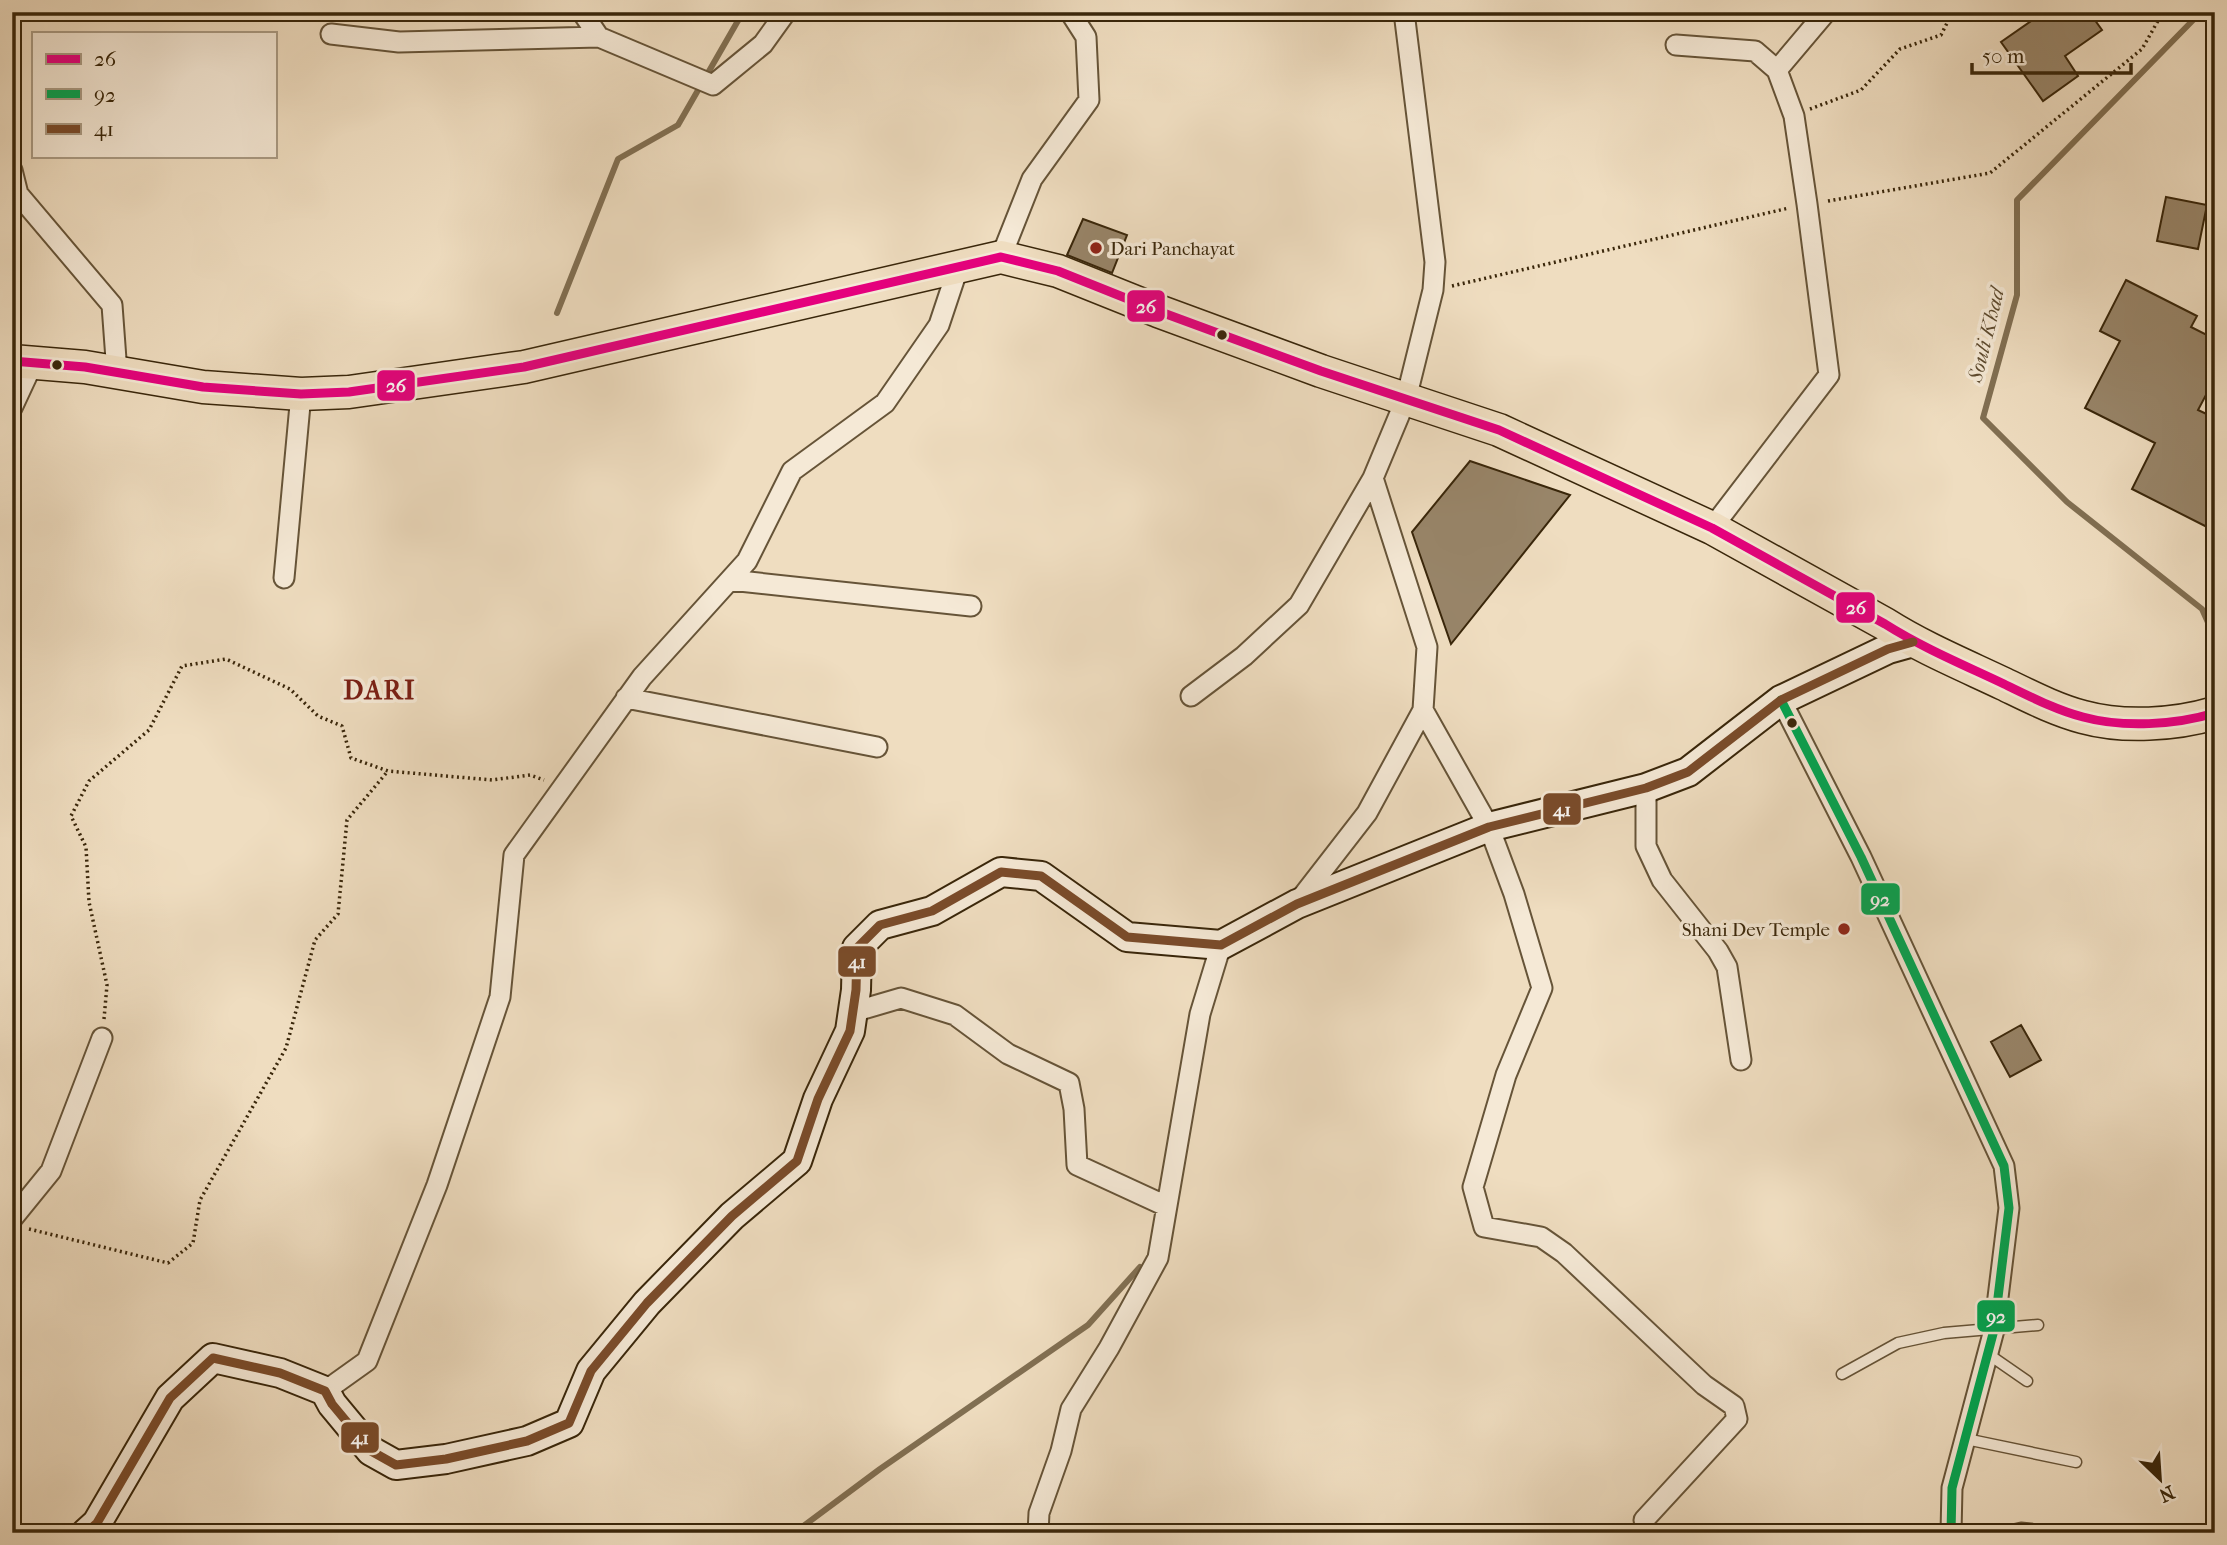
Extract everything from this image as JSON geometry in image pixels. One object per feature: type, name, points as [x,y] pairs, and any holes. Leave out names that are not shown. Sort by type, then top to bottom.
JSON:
[{"type":"main road","points":[[23,362],[85,367],[204,387],[301,394],[349,392],[524,367],[1001,257],[1058,271],[1321,371],[1499,430],[1712,528],[1913,642],[2083,718],[2139,725],[2203,717]]},
{"type":"street","points":[[582,12],[599,37]]},
{"type":"street","points":[[331,34],[399,42],[599,37],[713,85],[763,44],[786,12]]},
{"type":"street","points":[[1001,257],[1032,179],[1089,100],[1086,37],[1070,12]]},
{"type":"street","points":[[1191,696],[1244,656],[1299,605],[1373,478],[1406,399],[1433,290],[1435,262],[1404,12]]},
{"type":"street","points":[[1777,71],[1826,12]]},
{"type":"street","points":[[1676,45],[1755,51],[1777,71],[1794,116],[1829,375],[1712,528]]},
{"type":"street","points":[[12,170],[18,194],[112,305],[117,373]]},
{"type":"street","points":[[325,1391],[367,1361],[432,1197],[500,998],[514,855],[642,677],[747,561],[792,471],[885,403],[939,325],[959,265]]},
{"type":"street","points":[[12,408],[23,362]]},
{"type":"street","points":[[284,578],[301,394]]},
{"type":"street","points":[[1297,904],[1367,813],[1423,710],[1427,647],[1373,478]]},
{"type":"street","points":[[730,580],[971,606]]},
{"type":"street","points":[[86,1533],[97,1523],[170,1398],[213,1358],[279,1373],[325,1391],[332,1405],[371,1451],[396,1465],[446,1460],[527,1441],[569,1423],[591,1371],[647,1303],[732,1216],[797,1161],[818,1099],[850,1031],[856,990],[857,948],[880,925],[932,911],[1001,872],[1041,876],[1127,937],[1221,945],[1297,904],[1489,827],[1646,789],[1688,772],[1782,700],[1888,649],[1913,642]]},
{"type":"street","points":[[626,698],[877,747]]},
{"type":"street","points":[[1782,700],[1861,857],[2004,1166],[2009,1208],[1994,1330],[1952,1488],[1951,1533]]},
{"type":"street","points":[[1423,710],[1489,827],[1514,894],[1542,988],[1506,1075],[1472,1187],[1484,1227],[1541,1237],[1564,1253],[1703,1385],[1734,1406],[1737,1419],[1644,1520]]},
{"type":"street","points":[[1646,789],[1646,846],[1662,880],[1718,951],[1727,967],[1741,1060]]},
{"type":"street","points":[[1038,1533],[1039,1513],[1061,1451],[1071,1409],[1109,1348],[1158,1258],[1200,1014],[1221,945]]},
{"type":"street","points":[[853,1012],[901,998],[955,1015],[1008,1054],[1069,1083],[1074,1109],[1077,1165],[1166,1206]]},
{"type":"street","points":[[19,1223],[51,1171],[102,1038]]},
{"type":"lane","points":[[1842,1374],[1898,1343],[1944,1333],[2038,1325]]},
{"type":"lane","points":[[1988,1354],[2027,1381]]},
{"type":"lane","points":[[1966,1438],[2076,1462]]},
{"type":"lane","points":[[1999,1533],[2021,1528],[2067,1533]]},
{"type":"path","points":[[1794,116],[1861,90],[1900,49],[1941,35],[1950,12]]},
{"type":"path","points":[[102,1038],[107,985],[89,902],[86,847],[71,816],[89,781],[149,730],[182,666],[226,659],[290,690],[318,716],[342,726],[351,758],[388,771],[492,780],[530,775],[561,788]]},
{"type":"path","points":[[19,1223],[167,1263],[193,1242],[200,1200],[286,1048],[315,940],[338,914],[347,820],[388,771]]},
{"type":"building","points":[[2044,12],[2089,12],[2102,30],[2065,56],[2078,76],[2043,101],[2001,42]]},
{"type":"building","points":[[2166,197],[2207,205],[2198,249],[2157,241]]},
{"type":"building","name":"Dari Panchayat","points":[[1083,219],[1127,235],[1112,273],[1067,255]]},
{"type":"building","points":[[2126,280],[2197,316],[2191,327],[2215,339],[2215,378],[2198,410],[2215,418],[2215,531],[2132,489],[2155,443],[2085,408],[2120,341],[2100,331]]},
{"type":"building","points":[[1470,461],[1570,495],[1451,644],[1412,532]]},
{"type":"building","points":[[2021,1025],[2041,1060],[2010,1077],[1991,1042]]},
{"type":"waterway","points":[[557,313],[618,159],[678,125],[743,12]]},
{"type":"waterway","name":"Souli Khad","points":[[2201,12],[2017,200],[2017,295],[1983,418],[2067,502],[2202,609],[2215,638]]},
{"type":"waterway","points":[[794,1533],[880,1469],[1088,1325],[1140,1267]]},
{"type":"transit line","name":"26","points":[[12,361],[85,367],[203,387],[301,394],[349,392],[524,367],[1001,257],[1058,271],[1321,371],[1499,430],[1712,528],[1914,641],[2063,711],[2083,717],[2132,724],[2183,720],[2215,713]]},
{"type":"transit line","name":"41","points":[[86,1533],[97,1523],[170,1398],[213,1358],[280,1373],[325,1391],[332,1404],[371,1451],[396,1465],[446,1459],[527,1441],[569,1423],[591,1371],[647,1303],[732,1216],[797,1161],[818,1099],[850,1031],[856,990],[857,948],[880,925],[932,911],[1001,872],[1041,876],[1127,937],[1221,945],[1297,904],[1489,827],[1646,788],[1688,772],[1781,700],[1888,649],[1913,642]]},
{"type":"transit line","name":"92","points":[[1781,700],[1861,857],[2004,1166],[2009,1208],[1994,1330],[1952,1488],[1951,1533]]},
{"type":"place","name":"Dari Panchayat","points":[[1096,248]]},
{"type":"place","name":"Shani Dev Temple","points":[[1844,929]]},
{"type":"district","name":"DARI","points":[[380,690]]}]
